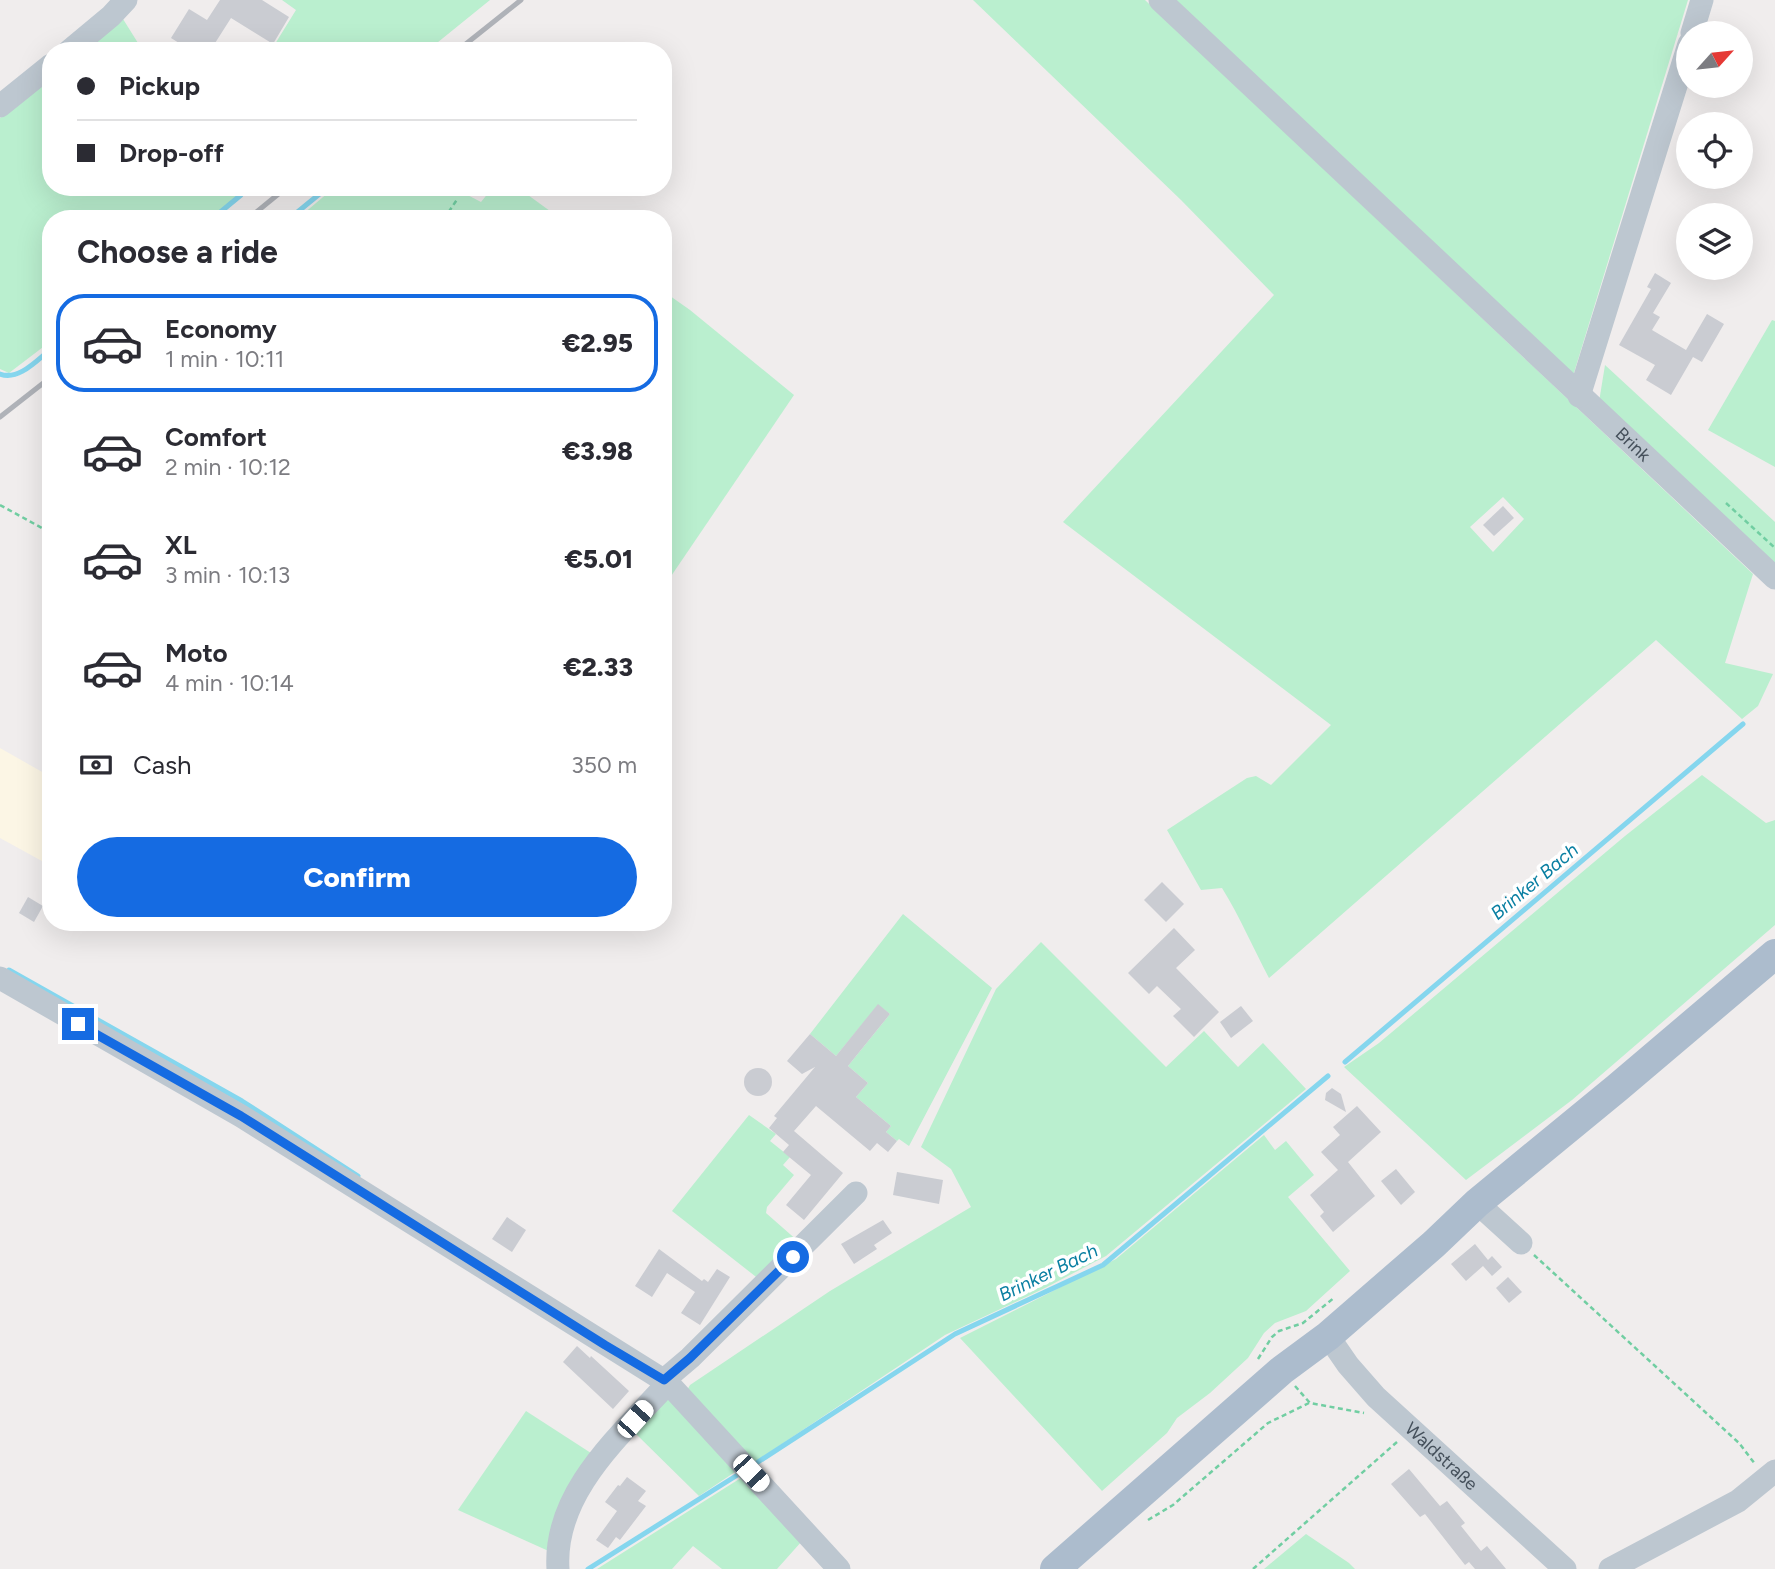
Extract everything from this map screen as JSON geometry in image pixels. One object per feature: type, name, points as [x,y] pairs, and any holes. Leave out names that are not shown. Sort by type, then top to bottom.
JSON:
[{"type":"main road","points":[[1055,1569],[1282,1370],[1328,1336],[1477,1203],[1775,954]]},
{"type":"street","points":[[80,42],[126,0]]},
{"type":"street","name":"Brink","points":[[1160,0],[1775,578]]},
{"type":"street","points":[[1696,21],[1702,0]]},
{"type":"street","points":[[0,106],[42,72]]},
{"type":"street","points":[[1579,396],[1676,86]]},
{"type":"street","points":[[0,978],[241,1116],[546,1309],[666,1381],[839,1569]]},
{"type":"street","points":[[558,1569],[561,1530],[572,1501],[587,1475],[666,1381],[856,1193]]},
{"type":"street","points":[[1477,1203],[1521,1243]]},
{"type":"street","name":"Waldstraße","points":[[1328,1336],[1348,1365],[1376,1397],[1565,1569]]},
{"type":"street","points":[[1610,1569],[1738,1501],[1771,1474]]},
{"type":"path","points":[[450,210],[458,198]]},
{"type":"path","points":[[0,505],[42,528]]},
{"type":"path","points":[[1521,1243],[1771,1474]]},
{"type":"path","points":[[1141,1524],[1173,1505],[1268,1423],[1310,1403]]},
{"type":"path","points":[[1253,1569],[1402,1438]]},
{"type":"shaded area","points":[[0,748],[42,772],[42,861],[0,838]]},
{"type":"green space","points":[[282,0],[490,0],[438,42],[276,42],[296,10]]},
{"type":"green space","points":[[973,0],[1145,0],[1753,574],[1725,663],[1773,674],[1758,706],[1742,719],[1656,640],[1269,978],[1222,888],[1201,890],[1167,830],[1247,778],[1256,776],[1271,785],[1331,725],[1063,522],[1274,295],[1181,200]],"holes":[[[1503,497],[1524,519],[1493,552],[1470,527]]]},
{"type":"green space","points":[[1175,0],[1688,0],[1682,21],[1676,21],[1676,39],[1573,376]]},
{"type":"green space","points":[[123,19],[137,42],[94,42]]},
{"type":"green space","points":[[42,84],[42,196],[239,196],[221,210],[42,210],[42,348],[9,373],[0,369],[0,118]]},
{"type":"green space","points":[[324,196],[469,196],[481,202],[486,196],[529,196],[549,210],[308,210]]},
{"type":"green space","points":[[672,297],[794,395],[672,575]]},
{"type":"green space","points":[[1772,320],[1775,321],[1775,467],[1708,430]]},
{"type":"green space","points":[[1605,365],[1775,522],[1775,564],[1599,402]]},
{"type":"green space","points":[[1702,775],[1766,823],[1775,820],[1775,925],[1572,1100],[1466,1180],[1344,1067],[1379,1043],[1625,836]]},
{"type":"green space","points":[[903,914],[992,988],[909,1146],[886,1132],[891,1126],[856,1097],[868,1083],[848,1066],[890,1014],[878,1005],[836,1056],[810,1034]]},
{"type":"green space","points":[[1041,942],[1166,1067],[1204,1031],[1238,1067],[1263,1043],[1306,1089],[1106,1256],[945,1335],[752,1464],[686,1392],[690,1385],[830,1291],[971,1207],[951,1169],[921,1147],[996,989]]},
{"type":"green space","points":[[749,1115],[776,1134],[770,1141],[790,1157],[783,1165],[794,1175],[767,1207],[766,1213],[799,1242],[760,1280],[672,1211]]},
{"type":"green space","points":[[1264,1135],[1275,1150],[1286,1141],[1314,1175],[1288,1197],[1350,1271],[1306,1311],[1275,1323],[1264,1333],[1248,1358],[1210,1393],[1177,1418],[1167,1433],[1102,1491],[960,1338],[1116,1259]]},
{"type":"green space","points":[[667,1392],[738,1470],[699,1496],[633,1431]]},
{"type":"green space","points":[[526,1411],[594,1455],[553,1553],[458,1510]]},
{"type":"green space","points":[[744,1476],[802,1541],[777,1569],[722,1569],[693,1546],[672,1569],[597,1569]]},
{"type":"green space","points":[[1306,1534],[1349,1563],[1355,1569],[1264,1569]]},
{"type":"building","points":[[220,0],[262,0],[289,17],[274,42],[270,42],[231,18],[216,42],[177,42],[171,38],[189,9],[207,20]]},
{"type":"building","points":[[1655,273],[1671,283],[1653,313],[1660,317],[1652,330],[1686,350],[1707,314],[1724,324],[1702,362],[1693,357],[1671,395],[1646,380],[1655,365],[1619,345],[1651,289],[1647,287]]},
{"type":"building","points":[[1503,506],[1514,518],[1494,536],[1483,525]]},
{"type":"building","points":[[1162,882],[1184,904],[1166,922],[1144,900]]},
{"type":"building","points":[[28,897],[42,905],[34,922],[19,913]]},
{"type":"building","points":[[1174,928],[1195,950],[1176,968],[1219,1012],[1194,1037],[1173,1016],[1181,1009],[1157,986],[1149,994],[1128,973]]},
{"type":"building","points":[[878,1004],[890,1014],[848,1066],[868,1083],[856,1097],[891,1126],[886,1132],[897,1141],[888,1152],[877,1143],[870,1151],[816,1106],[794,1131],[843,1173],[804,1220],[786,1205],[811,1175],[783,1152],[789,1145],[769,1128],[777,1118],[774,1116],[815,1067],[802,1074],[787,1061],[810,1034],[836,1056]]},
{"type":"building","points":[[1241,1006],[1253,1021],[1231,1038],[1220,1022]]},
{"type":"building","points":[[758,1068],[768,1072],[772,1082],[768,1092],[758,1096],[748,1092],[744,1082],[748,1072]]},
{"type":"building","points":[[1332,1088],[1341,1094],[1346,1112],[1325,1100],[1326,1093]]},
{"type":"building","points":[[1357,1106],[1381,1132],[1348,1162],[1375,1196],[1333,1232],[1320,1216],[1324,1212],[1310,1195],[1338,1170],[1321,1152],[1340,1135],[1333,1127]]},
{"type":"building","points":[[1396,1169],[1415,1192],[1401,1205],[1381,1181]]},
{"type":"building","points":[[897,1172],[943,1180],[939,1204],[893,1195]]},
{"type":"building","points":[[507,1217],[526,1230],[512,1252],[492,1239]]},
{"type":"building","points":[[883,1220],[892,1233],[874,1245],[877,1249],[854,1264],[841,1244]]},
{"type":"building","points":[[1475,1244],[1488,1260],[1492,1256],[1502,1267],[1492,1276],[1483,1266],[1466,1281],[1451,1264]]},
{"type":"building","points":[[659,1249],[702,1281],[704,1279],[708,1282],[717,1269],[730,1277],[700,1325],[681,1313],[695,1292],[667,1273],[652,1297],[635,1286]]},
{"type":"building","points":[[1508,1277],[1522,1292],[1509,1303],[1496,1288]]},
{"type":"building","points":[[577,1346],[629,1391],[613,1409],[563,1362]]},
{"type":"building","points":[[1409,1469],[1440,1506],[1447,1501],[1465,1523],[1461,1526],[1481,1551],[1487,1546],[1506,1569],[1475,1569],[1469,1562],[1465,1565],[1425,1514],[1420,1517],[1391,1484]]},
{"type":"building","points":[[627,1477],[646,1491],[638,1501],[646,1506],[620,1540],[616,1537],[608,1548],[596,1540],[617,1511],[605,1502]]},
{"type":"waterway","points":[[223,210],[240,196]]},
{"type":"waterway","points":[[300,210],[317,196]]},
{"type":"waterway","points":[[0,374],[14,375],[42,357]]},
{"type":"waterway","name":"Brinker Bach","points":[[1345,1062],[1743,724]]},
{"type":"waterway","points":[[9,970],[242,1101],[358,1176]]},
{"type":"waterway","name":"Brinker Bach","points":[[758,1462],[955,1334],[1103,1265],[1328,1076]]},
{"type":"waterway","name":"Brinker Bach","points":[[588,1569],[739,1474]]},
{"type":"railway","points":[[468,42],[521,0]]},
{"type":"railway","points":[[259,210],[276,196]]},
{"type":"railway","points":[[0,417],[42,384]]},
{"type":"route","points":[[78,1024],[241,1116],[664,1380],[793,1257]]}]
